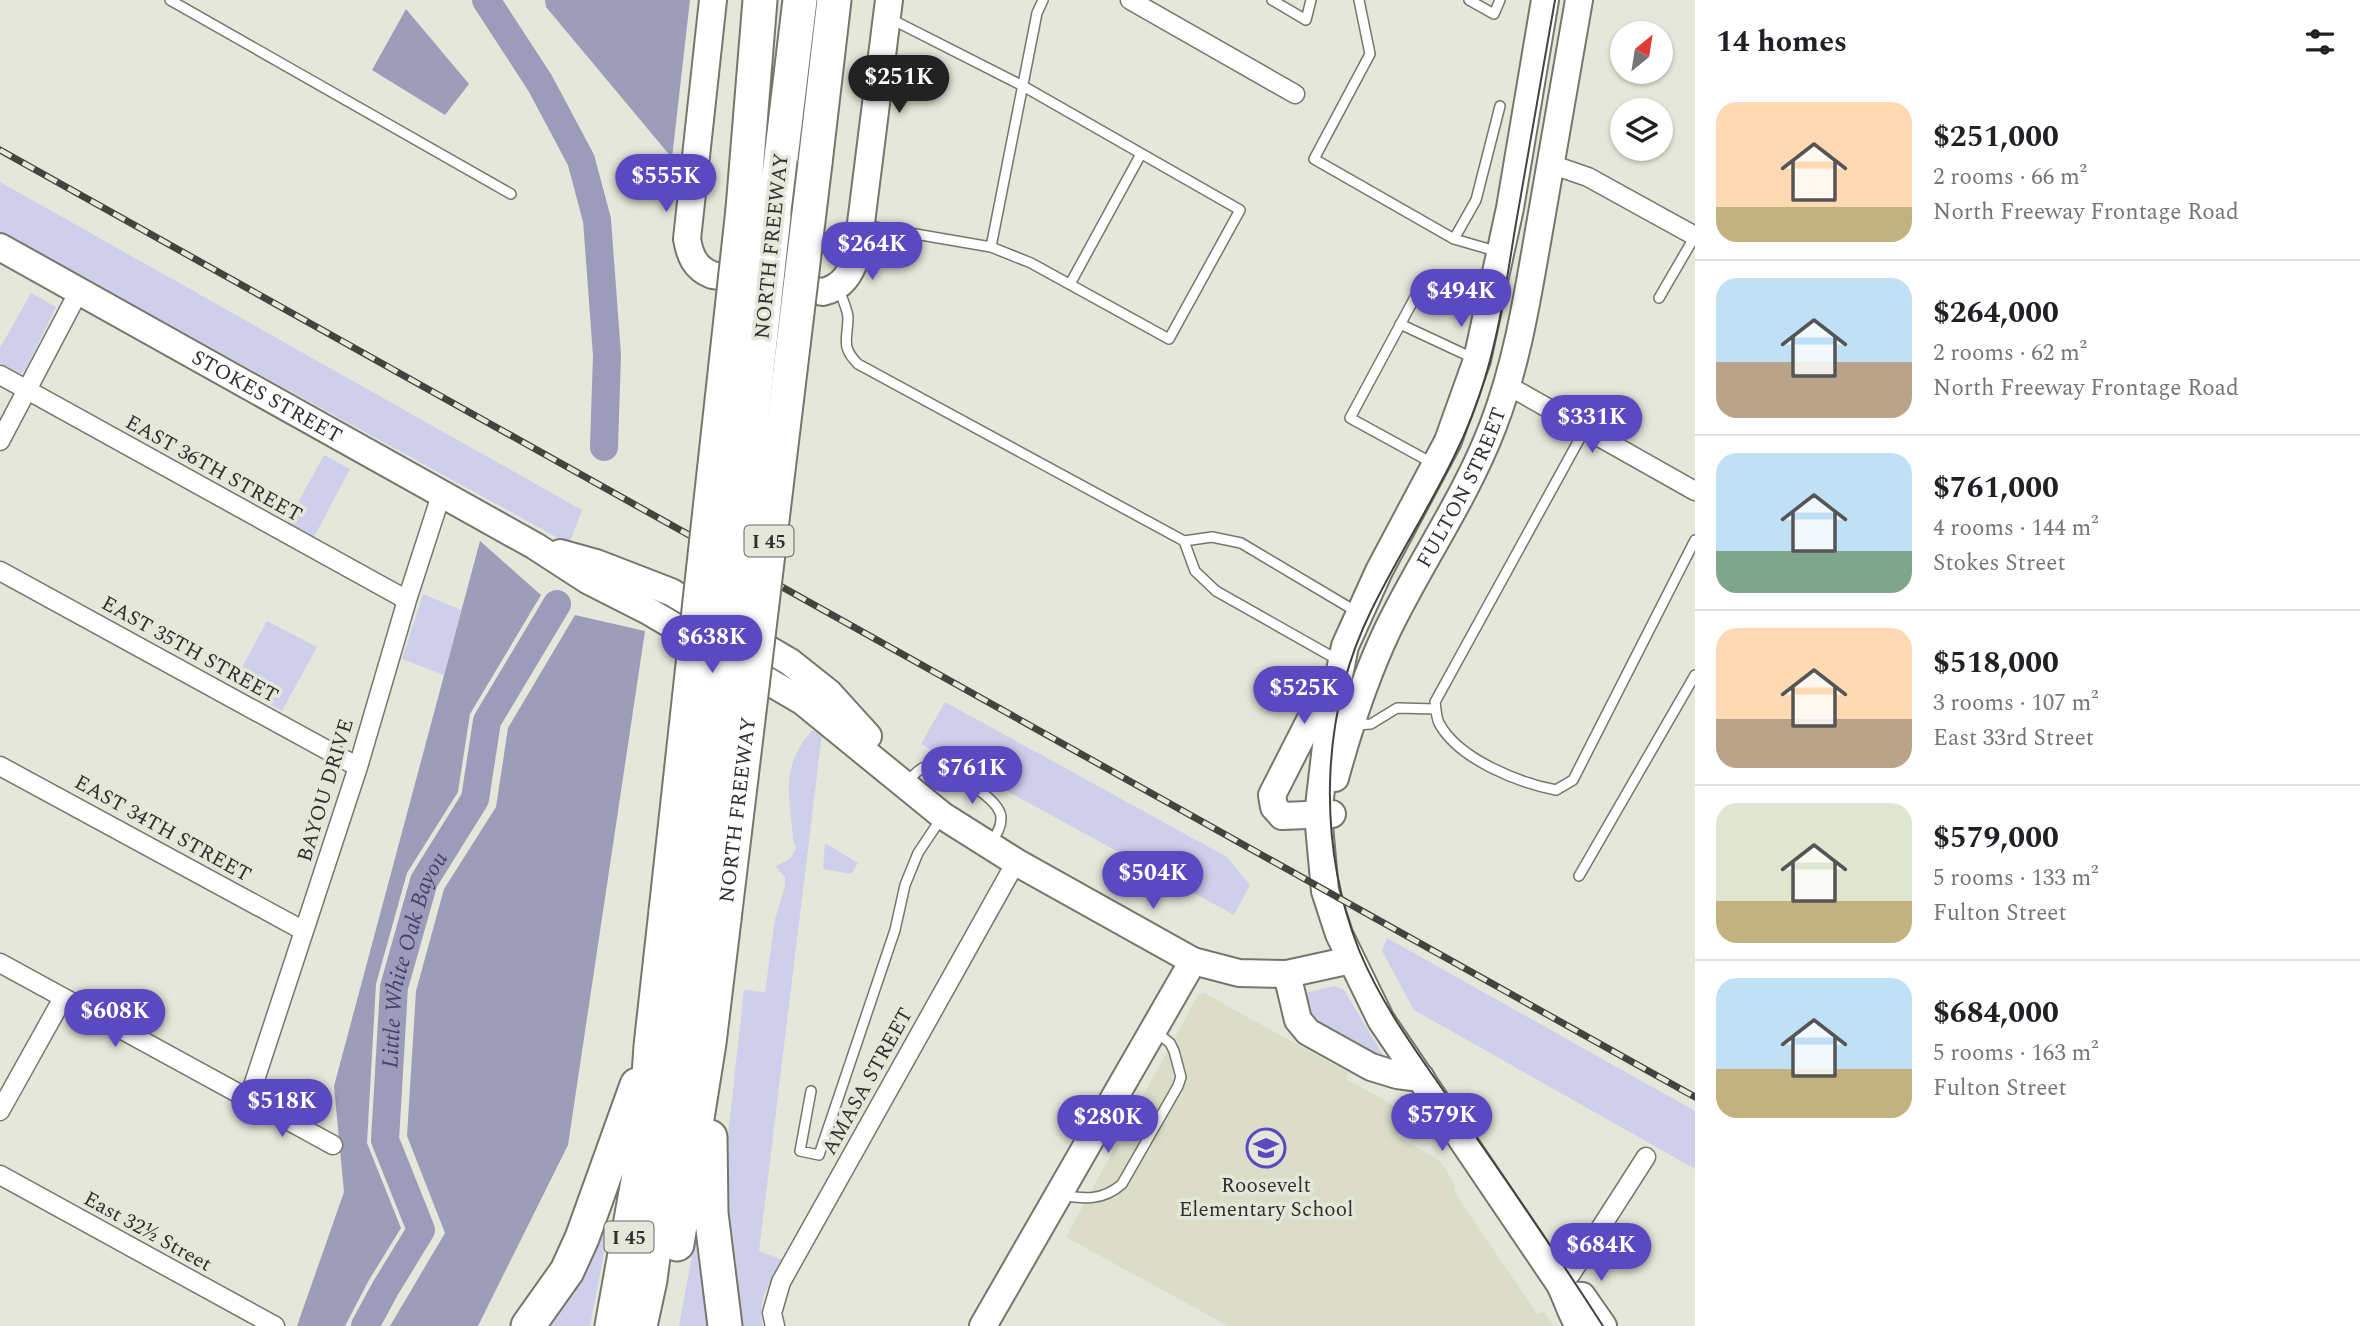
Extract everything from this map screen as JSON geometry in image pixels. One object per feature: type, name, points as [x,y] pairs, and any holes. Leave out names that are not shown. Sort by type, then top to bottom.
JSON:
[{"type":"highway","name":"NORTH FREEWAY","points":[[662,1326],[709,1043],[696,913],[759,212],[761,0]]},
{"type":"highway","name":"NORTH FREEWAY","points":[[759,212],[800,0]]},
{"type":"highway","name":"NORTH FREEWAY","points":[[640,1326],[654,1245],[696,913],[815,163],[834,0]]},
{"type":"highway","name":"NORTH FREEWAY","points":[[612,1326],[638,1192],[651,1046],[696,913]]},
{"type":"highway","points":[[709,1043],[711,1213],[725,1326]]},
{"type":"highway","points":[[528,1326],[567,1270],[582,1238],[651,1046]]},
{"type":"street","points":[[713,0],[687,239],[689,254],[696,264],[712,275],[823,292],[838,288],[852,268],[857,255],[863,225],[888,8]]},
{"type":"street","points":[[1130,0],[1295,94]]},
{"type":"street","name":"FULTON STREET","points":[[1545,0],[1501,253],[1478,360],[1456,422],[1359,613],[1341,661],[1328,729],[1325,891],[1339,934],[1381,1020],[1562,1289],[1568,1309],[1579,1326]]},
{"type":"street","name":"FULTON STREET","points":[[1325,815],[1350,724],[1389,628],[1466,485],[1493,428],[1507,385],[1526,305],[1579,0]]},
{"type":"street","points":[[1550,164],[1588,177],[1695,236]]},
{"type":"street","name":"STOKES STREET","points":[[0,247],[535,546],[589,581],[650,612],[802,701],[943,816],[1016,862],[1193,961],[1239,973],[1287,974],[1351,960]]},
{"type":"street","points":[[0,441],[79,291]]},
{"type":"street","name":"EAST 36TH STREET","points":[[0,375],[407,600]]},
{"type":"street","points":[[1507,385],[1695,491]]},
{"type":"street","name":"BAYOU DRIVE","points":[[249,1098],[358,767],[441,495]]},
{"type":"street","name":"EAST 35TH STREET","points":[[0,571],[358,767]]},
{"type":"street","points":[[1325,815],[1282,816],[1274,807],[1272,795],[1341,661]]},
{"type":"street","name":"EAST 34TH STREET","points":[[0,766],[304,931]]},
{"type":"street","name":"AMASA STREET","points":[[775,1326],[772,1313],[781,1282],[1016,862]]},
{"type":"street","points":[[989,1324],[1058,1195],[1193,961]]},
{"type":"street","points":[[0,963],[333,1145]]},
{"type":"street","points":[[1287,974],[1298,1020],[1308,1031],[1371,1067],[1397,1075],[1421,1078]]},
{"type":"street","points":[[0,1111],[63,998]]},
{"type":"street","points":[[1562,1289],[1646,1157]]},
{"type":"street","name":"East 32½ Street","points":[[0,1175],[275,1326]]},
{"type":"street","name":"FULTON STREET","points":[[1562,1289],[1582,1297],[1604,1326]]},
{"type":"lane","points":[[170,0],[511,194]]},
{"type":"lane","points":[[991,247],[1037,13],[1043,0]]},
{"type":"lane","points":[[1272,0],[1306,19],[1311,0]]},
{"type":"lane","points":[[1359,0],[1370,54],[1314,159],[1454,239],[1501,253]]},
{"type":"lane","points":[[1468,0],[1494,14],[1500,0]]},
{"type":"lane","points":[[863,225],[991,247],[1031,263],[1169,339],[1240,210],[888,8]]},
{"type":"lane","points":[[1454,239],[1476,200],[1500,106]]},
{"type":"lane","points":[[1070,284],[1141,154]]},
{"type":"lane","points":[[1660,298],[1695,236]]},
{"type":"lane","points":[[1421,286],[1350,418],[1436,465]]},
{"type":"lane","points":[[838,288],[848,314],[845,344],[848,354],[858,364],[1184,541],[1212,537],[1241,543],[1359,613]]},
{"type":"lane","points":[[1400,324],[1478,360]]},
{"type":"lane","points":[[1585,429],[1435,702],[1438,722],[1455,743],[1488,766],[1530,785],[1556,790],[1573,780],[1695,540]]},
{"type":"lane","points":[[1184,541],[1195,571],[1216,592],[1341,661]]},
{"type":"lane","points":[[1579,876],[1695,675]]},
{"type":"lane","points":[[1350,724],[1371,724],[1397,708],[1436,709]]},
{"type":"lane","points":[[905,784],[920,768],[931,764],[941,767],[995,802],[1002,817],[1000,827],[989,846]]},
{"type":"lane","points":[[811,1091],[800,1151],[819,1155],[895,930],[905,885],[918,853],[943,816]]},
{"type":"lane","points":[[1058,1195],[1084,1199],[1112,1192],[1122,1184],[1178,1086],[1181,1077],[1174,1051],[1170,1043],[1152,1029]]},
{"type":"shaded area","points":[[545,0],[690,0],[672,158],[546,7]]},
{"type":"shaded area","points":[[406,9],[469,84],[445,115],[372,70]]},
{"type":"shaded area","points":[[0,182],[582,510],[569,544],[0,232]]},
{"type":"shaded area","points":[[31,293],[56,307],[26,369],[20,374],[0,363],[0,348]]},
{"type":"shaded area","points":[[324,455],[350,469],[314,537],[287,523]]},
{"type":"shaded area","points":[[480,541],[541,595],[470,714],[458,792],[407,873],[376,984],[367,1143],[401,1228],[345,1326],[297,1326],[344,1192],[334,1086]]},
{"type":"shaded area","points":[[423,594],[461,610],[444,675],[402,659]]},
{"type":"shaded area","points":[[575,615],[645,631],[568,1145],[478,1326],[390,1326],[445,1233],[407,1136],[416,991],[444,889],[496,807],[508,728]]},
{"type":"shaded area","points":[[267,621],[317,647],[282,711],[233,684]]},
{"type":"shaded area","points":[[945,702],[1227,857],[1250,885],[1234,915],[921,744]]},
{"type":"shaded area","points":[[812,730],[822,734],[759,1251],[783,1260],[763,1299],[763,1326],[736,1326],[732,1303],[725,1163],[744,990],[765,992],[775,919],[785,886],[785,878],[776,866],[791,858],[796,848],[789,795],[791,770],[795,757]]},
{"type":"shaded area","points":[[825,843],[858,863],[851,874],[823,869]]},
{"type":"shaded area","points":[[1387,938],[1695,1111],[1695,1169],[1414,1010],[1382,951]]},
{"type":"shaded area","points":[[1334,986],[1344,990],[1389,1065],[1317,1028],[1300,1003],[1302,994]]},
{"type":"shaded area","name":"Roosevelt Elementary School","points":[[1204,993],[1349,1073],[1346,1079],[1409,1114],[1397,1136],[1440,1161],[1455,1184],[1454,1191],[1537,1314],[1544,1312],[1554,1326],[1228,1326],[1066,1237],[1198,995]]},
{"type":"shaded area","points":[[607,1223],[609,1227],[590,1326],[546,1326],[604,1225]]},
{"type":"shaded area","points":[[698,1224],[710,1326],[679,1326],[696,1234]]},
{"type":"waterway","name":"Little White Oak Bayou","points":[[486,0],[540,83],[581,160],[597,220],[607,355],[604,447]]},
{"type":"waterway","name":"Little White Oak Bayou","points":[[365,1326],[421,1230],[385,1140],[394,987],[424,881],[475,799],[487,721],[557,604]]},
{"type":"tram line","points":[[1555,0],[1503,304],[1490,360],[1475,409],[1462,439],[1371,611],[1354,651],[1334,736],[1330,779],[1331,823],[1336,867],[1345,909],[1359,950],[1379,992],[1416,1052],[1603,1326]]},
{"type":"railway","points":[[0,150],[1695,1097]]},
{"type":"place","name":"Roosevelt Elementary School","points":[[1266,1148]]}]
